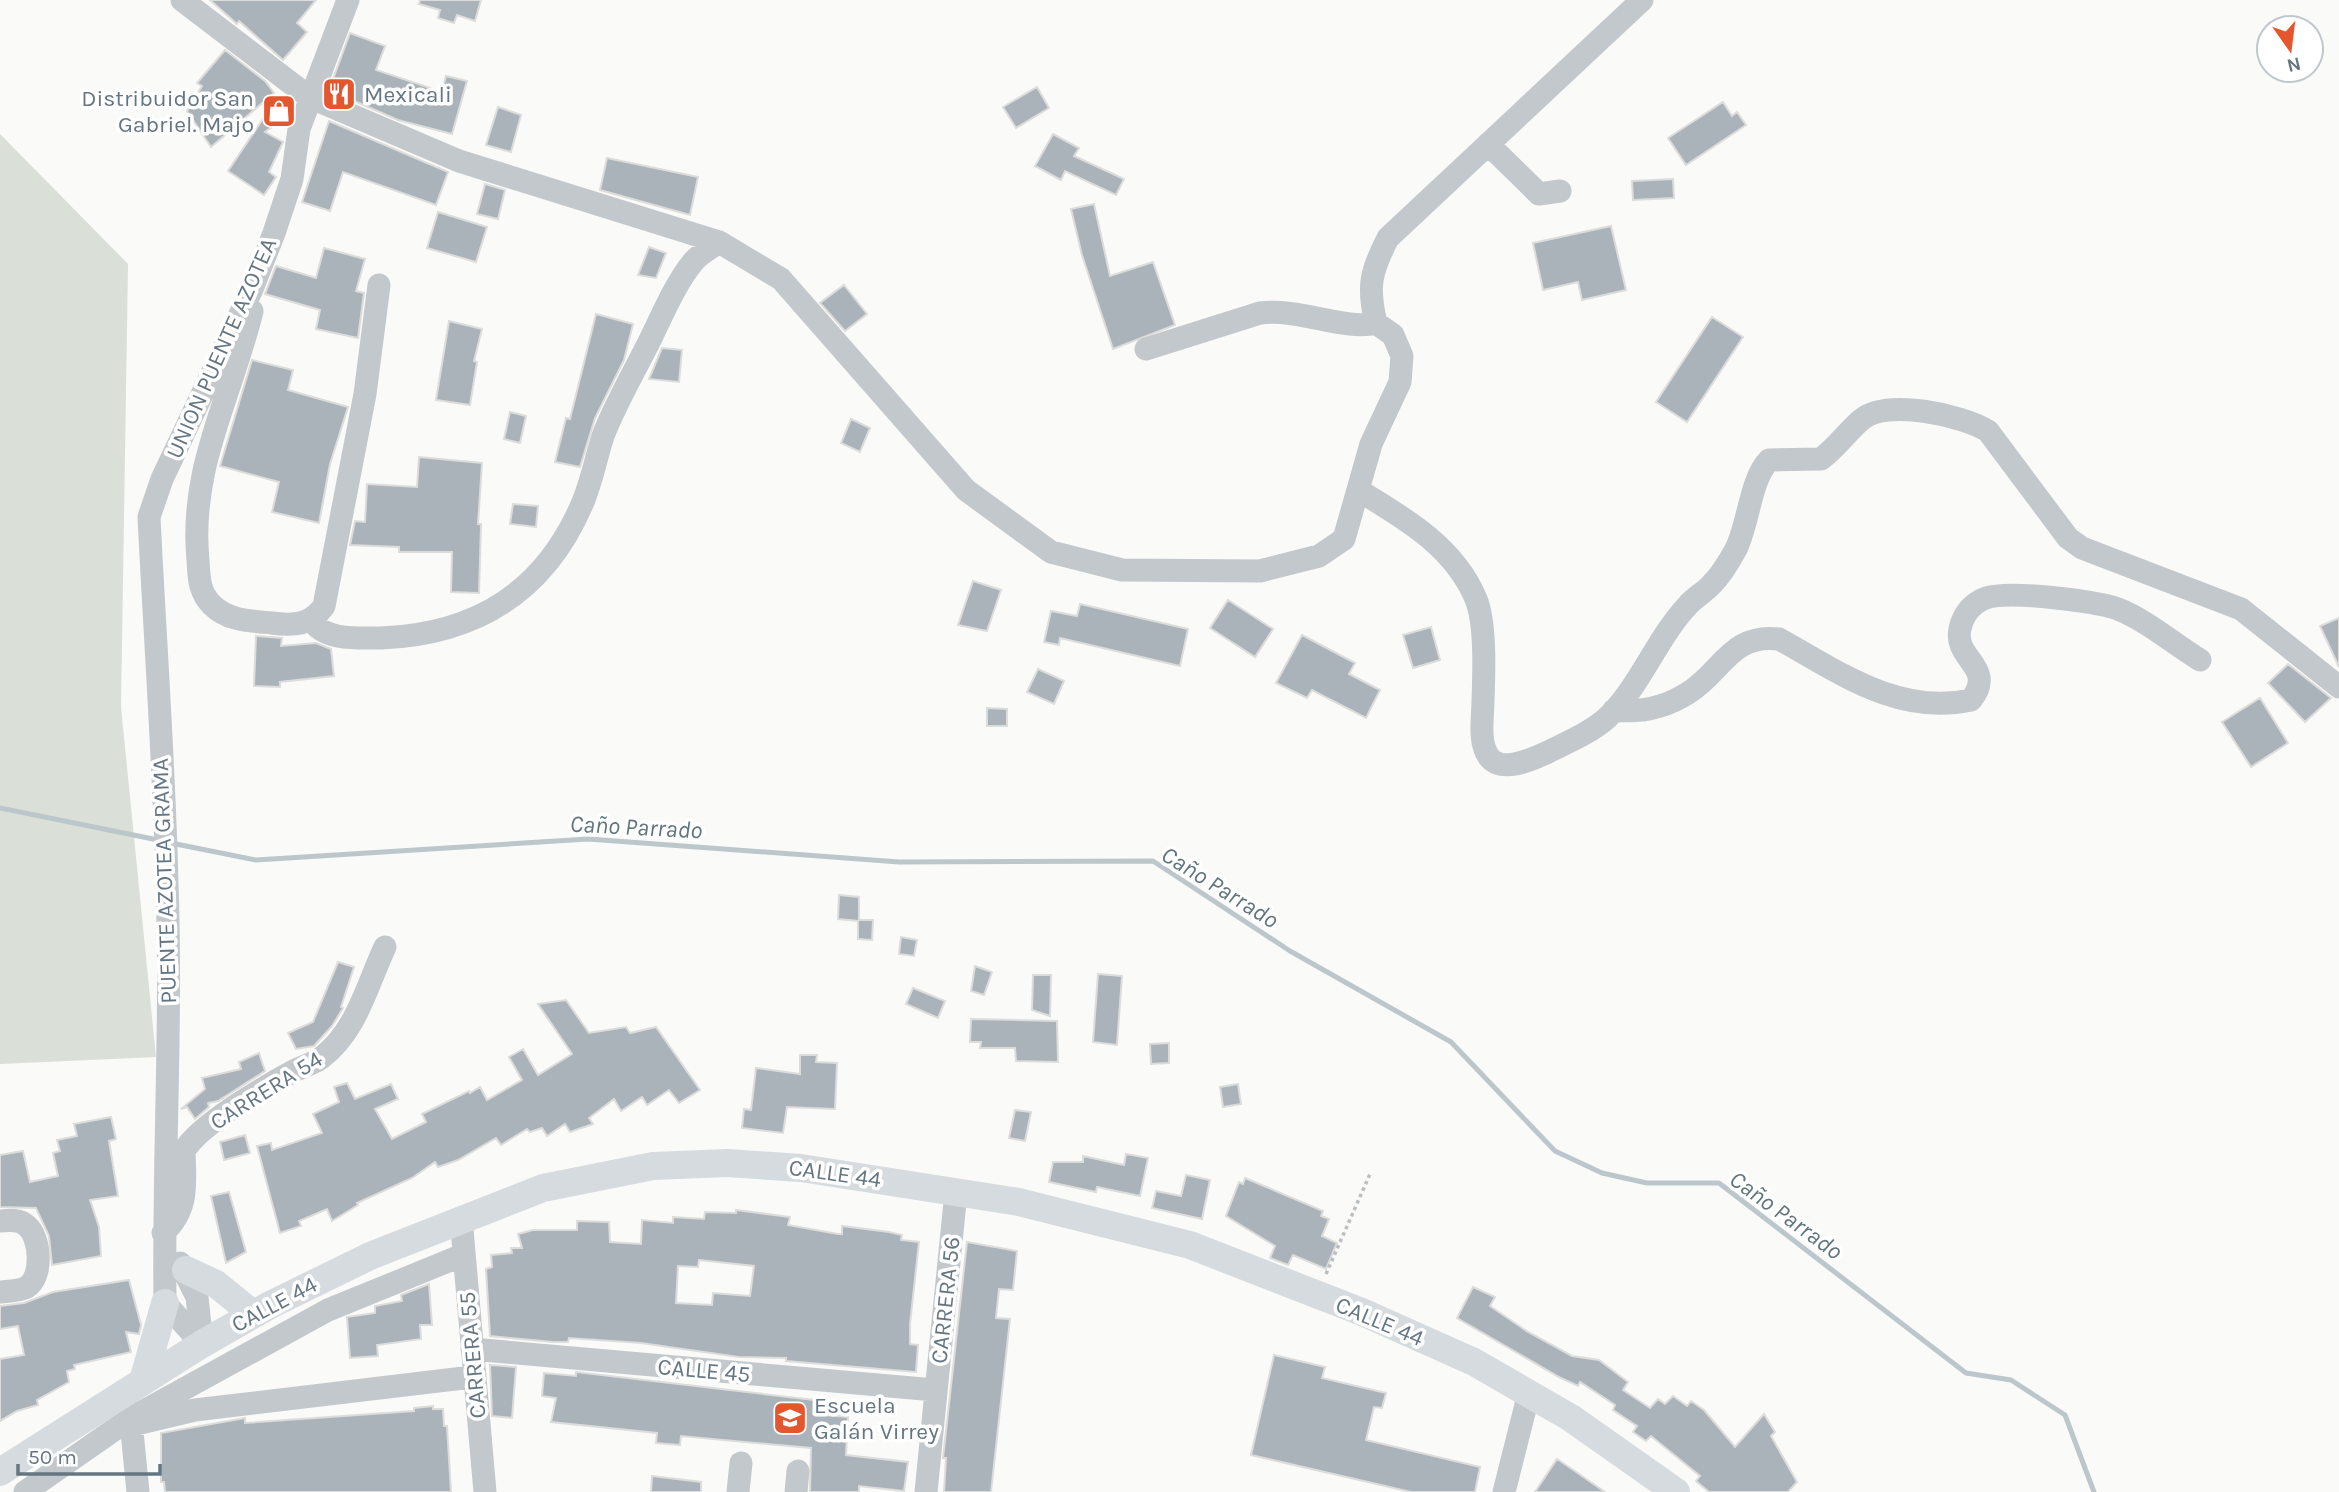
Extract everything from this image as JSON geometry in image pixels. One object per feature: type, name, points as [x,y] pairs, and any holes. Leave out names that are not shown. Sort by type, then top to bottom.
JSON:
[{"type":"main road","name":"CALLE 44","points":[[0,1472],[133,1404],[202,1344],[253,1314],[370,1256],[461,1218],[579,1179],[690,1163],[764,1164],[1019,1202],[1190,1245],[1425,1339],[1529,1393],[1648,1482],[1676,1492]]},
{"type":"main road","points":[[186,1270],[216,1284],[253,1314]]},
{"type":"main road","points":[[133,1404],[165,1303]]},
{"type":"street","points":[[182,0],[309,97],[458,161],[719,242],[781,279],[966,490],[1051,552],[1122,570],[1260,571],[1319,555],[1344,539],[1371,444],[1400,382],[1402,356],[1393,335],[1376,323],[1370,296],[1373,266],[1388,238],[1642,0]]},
{"type":"street","name":"UNION PUENTE AZOTEA","points":[[149,517],[162,479],[252,289],[292,180],[299,129],[309,97],[348,0]]},
{"type":"street","points":[[1488,144],[1539,194],[1560,191]]},
{"type":"street","points":[[312,620],[320,630],[329,634],[375,638],[412,635],[448,628],[484,615],[530,582],[572,526],[591,482],[603,436],[666,308],[694,260],[719,242]]},
{"type":"street","points":[[252,289],[257,297],[200,481],[196,513],[200,587],[213,606],[232,617],[286,625],[312,620],[324,606],[365,394],[379,285]]},
{"type":"street","points":[[1146,349],[1260,313],[1278,311],[1356,326],[1376,323]]},
{"type":"street","points":[[1358,490],[1412,523],[1455,561],[1477,601],[1483,652],[1482,732],[1486,754],[1493,761],[1521,763],[1597,726],[1614,710],[1688,604],[1712,584],[1736,549],[1764,465],[1776,459],[1821,458],[1861,420],[1871,414],[1899,409],[1970,421],[1988,430],[2068,538],[2082,548],[2241,609],[2339,687]]},
{"type":"street","name":"PUENTE AZOTEA GRAMA","points":[[149,517],[167,884],[169,1095],[163,1199],[165,1303]]},
{"type":"street","points":[[1614,710],[1632,712],[1654,709],[1690,693],[1742,645],[1766,638],[1779,639],[1849,681],[1904,701],[1938,704],[1971,700],[1979,690],[1980,680],[1972,660],[1962,650],[1959,633],[1963,617],[1973,606],[1987,598],[2003,596],[2086,601],[2120,610],[2200,660]]},
{"type":"street","name":"CARRERA 54","points":[[164,1239],[183,1207],[184,1151],[188,1143],[205,1127],[292,1072],[321,1058],[345,1031],[363,1003],[385,947]]},
{"type":"street","name":"CARRERA 56","points":[[926,1492],[956,1192]]},
{"type":"street","name":"CARRERA 55","points":[[461,1218],[472,1377],[485,1492]]},
{"type":"street","points":[[0,1221],[12,1220],[27,1226],[33,1237],[39,1270],[34,1281],[25,1289],[0,1292]]},
{"type":"street","points":[[164,1239],[186,1270],[197,1297],[202,1344]]},
{"type":"street","name":"CALLE 44","points":[[25,1492],[133,1404],[328,1310],[463,1255]]},
{"type":"street","points":[[165,1303],[202,1344]]},
{"type":"street","name":"CALLE 45","points":[[472,1349],[935,1390]]},
{"type":"street","points":[[138,1492],[133,1404],[195,1410],[472,1377]]},
{"type":"street","points":[[1504,1492],[1529,1393]]},
{"type":"street","points":[[738,1492],[741,1464]]},
{"type":"path","points":[[1317,1295],[1370,1174]]},
{"type":"shaded area","points":[[0,134],[128,264],[121,707],[156,1057],[0,1064]]},
{"type":"building","points":[[210,0],[316,0],[297,23],[307,32],[283,60],[239,21],[237,24]]},
{"type":"building","points":[[420,0],[481,0],[475,21],[457,15],[454,23],[438,18],[440,10],[419,4]]},
{"type":"building","points":[[350,33],[385,46],[376,70],[442,92],[446,76],[467,81],[452,134],[398,120],[329,90]]},
{"type":"building","points":[[225,50],[265,81],[274,93],[211,147],[187,111],[202,86],[197,83]]},
{"type":"building","points":[[1037,87],[1049,108],[1016,128],[1003,107]]},
{"type":"building","points":[[275,101],[287,116],[265,132],[283,142],[269,172],[276,177],[264,195],[228,171]]},
{"type":"building","points":[[1723,102],[1732,116],[1737,112],[1746,125],[1686,165],[1668,138]]},
{"type":"building","points":[[498,107],[521,115],[511,152],[486,145]]},
{"type":"building","points":[[329,121],[448,172],[436,205],[343,172],[330,211],[302,202]]},
{"type":"building","points":[[1053,134],[1079,148],[1074,156],[1124,179],[1116,195],[1065,171],[1061,180],[1035,166]]},
{"type":"building","points":[[607,158],[698,177],[690,215],[600,190]]},
{"type":"building","points":[[1673,179],[1674,198],[1633,200],[1632,181]]},
{"type":"building","points":[[485,184],[505,190],[498,219],[477,214]]},
{"type":"building","points":[[1094,204],[1110,276],[1153,262],[1175,325],[1113,349],[1082,255],[1071,209]]},
{"type":"building","points":[[438,212],[487,227],[476,262],[427,248]]},
{"type":"building","points":[[1611,226],[1626,290],[1582,300],[1578,282],[1543,290],[1533,243]]},
{"type":"building","points":[[649,247],[666,253],[656,278],[638,275]]},
{"type":"building","points":[[324,248],[365,259],[356,291],[364,293],[358,338],[316,329],[320,310],[265,294],[276,266],[316,278]]},
{"type":"building","points":[[844,285],[867,314],[845,331],[820,303]]},
{"type":"building","points":[[596,314],[633,324],[624,360],[595,418],[580,467],[555,462],[566,418],[570,419]]},
{"type":"building","points":[[1712,317],[1743,337],[1687,422],[1656,402]]},
{"type":"building","points":[[449,321],[482,329],[474,361],[477,362],[470,405],[436,400]]},
{"type":"building","points":[[662,348],[682,350],[679,382],[649,379]]},
{"type":"building","points":[[252,360],[293,370],[288,390],[348,407],[330,464],[319,523],[272,512],[279,482],[220,466]]},
{"type":"building","points":[[510,412],[526,416],[520,443],[504,439]]},
{"type":"building","points":[[851,419],[870,428],[860,452],[841,443]]},
{"type":"building","points":[[419,457],[482,463],[478,524],[481,524],[479,593],[451,592],[452,552],[399,552],[399,547],[350,545],[355,521],[365,522],[367,484],[417,487]]},
{"type":"building","points":[[513,504],[538,506],[536,527],[510,524]]},
{"type":"building","points":[[973,581],[1001,590],[987,631],[958,625]]},
{"type":"building","points":[[1228,600],[1273,629],[1255,657],[1210,628]]},
{"type":"building","points":[[1080,604],[1188,629],[1180,666],[1060,638],[1059,645],[1044,642],[1051,611],[1077,616]]},
{"type":"building","points":[[2339,618],[2339,667],[2320,626]]},
{"type":"building","points":[[1431,627],[1440,660],[1413,668],[1403,635]]},
{"type":"building","points":[[1302,635],[1355,663],[1349,674],[1380,690],[1366,718],[1312,690],[1307,698],[1276,683]]},
{"type":"building","points":[[256,636],[282,638],[281,646],[316,643],[331,649],[334,676],[280,682],[280,687],[254,686]]},
{"type":"building","points":[[2288,664],[2331,698],[2305,722],[2268,683]]},
{"type":"building","points":[[1038,669],[1064,681],[1054,704],[1027,692]]},
{"type":"building","points":[[2260,698],[2288,743],[2251,767],[2222,722]]},
{"type":"building","points":[[987,708],[1007,709],[1007,726],[987,726]]},
{"type":"building","points":[[839,895],[859,897],[859,920],[873,920],[872,940],[858,939],[858,921],[838,919]]},
{"type":"building","points":[[901,937],[917,940],[914,956],[899,954]]},
{"type":"building","points":[[338,962],[354,967],[341,1007],[343,1008],[332,1026],[314,1046],[296,1049],[288,1033],[313,1022]]},
{"type":"building","points":[[975,966],[992,972],[984,995],[971,991]]},
{"type":"building","points":[[1098,974],[1122,976],[1117,1045],[1093,1042]]},
{"type":"building","points":[[1033,975],[1051,975],[1050,1016],[1032,1010]]},
{"type":"building","points":[[913,988],[945,1001],[938,1018],[906,1004]]},
{"type":"building","points":[[566,1000],[589,1033],[626,1027],[630,1033],[656,1027],[700,1090],[679,1103],[669,1090],[647,1105],[642,1097],[621,1111],[614,1099],[589,1118],[593,1124],[570,1132],[565,1124],[547,1136],[542,1128],[530,1132],[527,1129],[501,1145],[496,1138],[458,1160],[438,1167],[435,1162],[412,1178],[357,1203],[358,1205],[332,1221],[327,1209],[299,1221],[301,1226],[280,1233],[257,1146],[271,1143],[272,1150],[322,1133],[313,1114],[339,1102],[334,1087],[347,1083],[355,1099],[391,1084],[398,1099],[375,1109],[392,1139],[426,1122],[422,1114],[469,1091],[470,1093],[480,1087],[487,1100],[522,1080],[509,1057],[523,1049],[538,1075],[572,1054],[538,1004]]},
{"type":"building","points":[[971,1019],[1057,1021],[1058,1062],[1016,1061],[1015,1048],[980,1048],[981,1042],[970,1042]]},
{"type":"building","points":[[1169,1043],[1169,1063],[1151,1064],[1150,1044]]},
{"type":"building","points":[[259,1053],[265,1071],[218,1101],[208,1103],[209,1107],[195,1119],[187,1107],[181,1109],[205,1089],[202,1078],[241,1069],[239,1062]]},
{"type":"building","points":[[800,1055],[817,1055],[816,1062],[837,1063],[835,1109],[787,1107],[783,1133],[742,1128],[744,1109],[751,1110],[756,1068],[800,1074]]},
{"type":"building","points":[[1238,1084],[1241,1104],[1223,1107],[1220,1087]]},
{"type":"building","points":[[1015,1110],[1031,1112],[1025,1141],[1009,1138]]},
{"type":"building","points":[[111,1117],[116,1139],[109,1141],[118,1196],[90,1200],[99,1227],[101,1256],[52,1265],[49,1236],[36,1208],[0,1207],[0,1155],[23,1151],[30,1182],[58,1176],[53,1153],[60,1151],[57,1140],[77,1136],[74,1124]]},
{"type":"building","points":[[245,1135],[250,1153],[224,1160],[220,1142]]},
{"type":"building","points":[[1126,1154],[1148,1158],[1140,1196],[1097,1187],[1096,1192],[1049,1182],[1053,1162],[1083,1162],[1083,1156],[1124,1165]]},
{"type":"building","points":[[1186,1175],[1210,1180],[1202,1219],[1152,1208],[1156,1191],[1181,1196]]},
{"type":"building","points":[[1245,1178],[1323,1211],[1321,1216],[1329,1219],[1322,1236],[1337,1243],[1326,1269],[1293,1255],[1288,1265],[1270,1258],[1275,1246],[1226,1216],[1239,1182],[1243,1184]]},
{"type":"building","points":[[229,1192],[246,1252],[226,1263],[211,1196]]},
{"type":"building","points":[[736,1210],[790,1217],[788,1225],[838,1234],[842,1234],[842,1226],[889,1232],[902,1235],[901,1240],[919,1242],[910,1324],[910,1344],[918,1345],[916,1372],[786,1361],[786,1358],[739,1357],[641,1343],[569,1338],[568,1342],[553,1342],[490,1336],[486,1269],[492,1267],[491,1255],[512,1253],[511,1248],[522,1248],[518,1234],[533,1230],[577,1230],[577,1221],[609,1222],[610,1242],[641,1244],[642,1220],[673,1223],[673,1217],[704,1219],[705,1212],[736,1213]],"holes":[[[699,1260],[754,1266],[750,1296],[713,1293],[712,1305],[676,1303],[678,1266],[698,1267]]]},
{"type":"building","points":[[967,1242],[1017,1251],[1013,1290],[999,1289],[996,1318],[1010,1319],[991,1492],[944,1492],[946,1458],[943,1458]]},
{"type":"building","points":[[129,1280],[141,1325],[139,1334],[126,1332],[131,1352],[74,1365],[75,1369],[67,1371],[69,1382],[37,1400],[38,1405],[17,1411],[0,1421],[0,1359],[24,1355],[18,1326],[0,1329],[0,1306],[24,1303],[53,1292]]},
{"type":"building","points":[[429,1284],[432,1325],[420,1325],[421,1339],[377,1345],[378,1356],[350,1358],[347,1317],[375,1313],[375,1306],[402,1301],[401,1295]]},
{"type":"building","points":[[1473,1287],[1495,1297],[1490,1306],[1528,1332],[1572,1356],[1599,1360],[1628,1382],[1623,1390],[1650,1408],[1658,1399],[1665,1404],[1673,1396],[1687,1406],[1691,1401],[1704,1410],[1735,1447],[1764,1414],[1775,1432],[1771,1436],[1797,1482],[1788,1492],[1709,1492],[1696,1481],[1700,1476],[1651,1436],[1646,1441],[1633,1432],[1637,1426],[1613,1410],[1615,1405],[1580,1382],[1578,1386],[1559,1377],[1457,1318]]},
{"type":"building","points":[[1274,1355],[1325,1367],[1322,1378],[1386,1393],[1382,1408],[1374,1407],[1366,1440],[1480,1467],[1475,1492],[1411,1492],[1251,1455]]},
{"type":"building","points":[[490,1365],[516,1367],[512,1418],[492,1416]]},
{"type":"building","points":[[576,1372],[814,1400],[813,1414],[848,1417],[846,1455],[908,1462],[904,1491],[859,1486],[859,1492],[810,1492],[811,1448],[681,1436],[680,1445],[656,1443],[657,1433],[551,1422],[556,1398],[542,1396],[544,1373],[576,1376]]},
{"type":"building","points":[[433,1406],[433,1409],[443,1409],[444,1426],[447,1426],[451,1492],[165,1492],[164,1482],[161,1482],[161,1433],[245,1418],[245,1423],[414,1411],[414,1408]]},
{"type":"building","points":[[1557,1459],[1566,1465],[1605,1492],[1535,1492]]},
{"type":"building","points":[[652,1476],[701,1482],[701,1492],[651,1492]]},
{"type":"waterway","name":"Caño Parrado","points":[[0,808],[158,840]]},
{"type":"waterway","name":"Caño Parrado","points":[[171,843],[256,860],[588,839],[899,862],[1153,861],[1290,951],[1451,1042],[1555,1151],[1602,1173],[1647,1183],[1719,1183],[1966,1373],[2011,1380],[2065,1415],[2094,1492]]},
{"type":"place","name":"Mexicali","points":[[339,94]]},
{"type":"place","name":"Distribuidor San Gabriel. Majo","points":[[279,111]]},
{"type":"place","name":"Escuela Galán Virrey","points":[[790,1418]]}]
